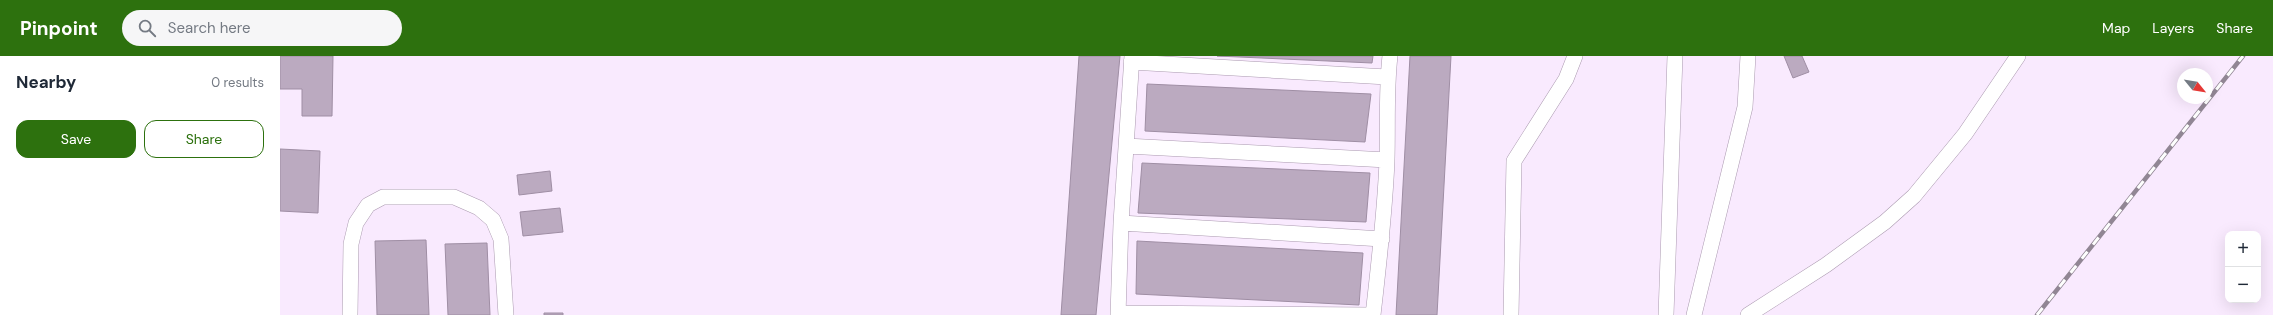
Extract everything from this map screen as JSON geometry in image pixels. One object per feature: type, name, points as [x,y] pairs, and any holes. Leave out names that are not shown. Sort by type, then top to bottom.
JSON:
[{"type":"lane","points":[[1388,77],[1132,59],[1121,223],[1118,314],[1372,315],[1382,239],[1387,160],[1388,77],[1390,56]]},
{"type":"lane","points":[[1511,315],[1514,161],[1566,79],[1575,56]]},
{"type":"lane","points":[[1666,315],[1675,56]]},
{"type":"lane","points":[[1694,315],[1745,108],[1748,56]]},
{"type":"lane","points":[[1748,315],[1826,265],[1885,222],[1914,196],[1965,134],[2018,56]]},
{"type":"lane","points":[[1126,146],[1387,160]]},
{"type":"lane","points":[[350,315],[351,244],[356,223],[368,205],[383,197],[454,197],[479,208],[493,220],[501,239],[506,315]]},
{"type":"lane","points":[[1121,223],[1382,239]]},
{"type":"building","points":[[280,56],[333,56],[332,116],[302,116],[302,89],[280,89]]},
{"type":"building","points":[[1079,56],[1120,56],[1096,315],[1061,315]]},
{"type":"building","points":[[1217,56],[1373,56],[1372,63]]},
{"type":"building","points":[[1410,56],[1451,56],[1437,315],[1396,315]]},
{"type":"building","points":[[1784,56],[1802,56],[1809,72],[1793,78]]},
{"type":"building","points":[[1147,84],[1371,94],[1365,142],[1145,131]]},
{"type":"building","points":[[280,149],[320,151],[318,213],[280,211]]},
{"type":"building","points":[[1142,163],[1370,173],[1366,222],[1138,213]]},
{"type":"building","points":[[550,171],[552,191],[519,195],[517,175]]},
{"type":"building","points":[[560,208],[563,232],[523,236],[520,212]]},
{"type":"building","points":[[426,240],[429,315],[377,315],[375,241]]},
{"type":"building","points":[[1137,241],[1363,253],[1359,305],[1136,294]]},
{"type":"building","points":[[487,243],[490,315],[448,315],[445,244]]},
{"type":"building","points":[[544,313],[563,313],[563,315],[544,315]]},
{"type":"railway","points":[[2037,315],[2243,56]]}]
